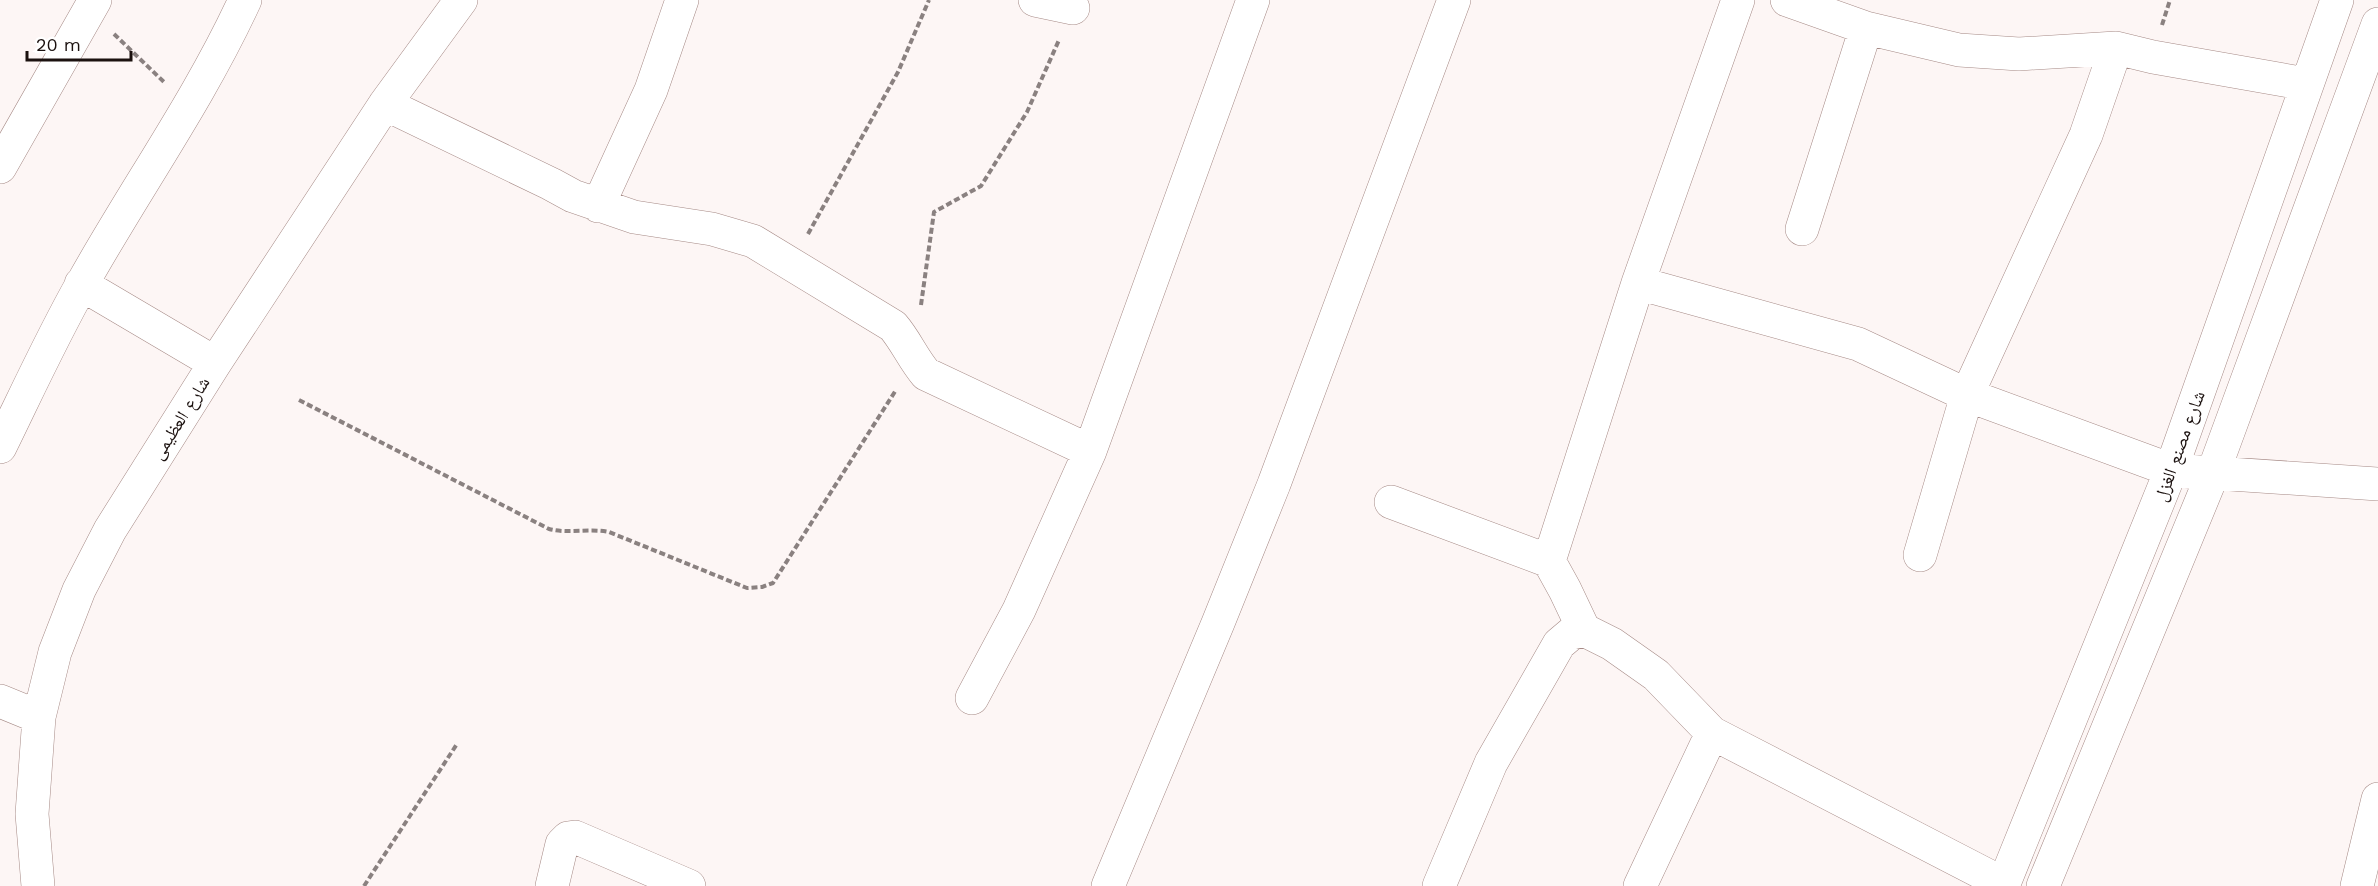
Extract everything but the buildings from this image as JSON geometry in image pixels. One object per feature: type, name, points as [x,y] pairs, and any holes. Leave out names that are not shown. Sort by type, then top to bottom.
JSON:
[{"type":"street","points":[[0,447],[81,284],[188,107],[230,33],[244,0]]},
{"type":"street","name":"شارع العظيمى","points":[[38,886],[32,814],[39,717],[55,652],[79,590],[110,530],[215,363],[385,104],[461,0]]},
{"type":"street","points":[[597,206],[651,90],[682,0]]},
{"type":"street","points":[[1035,0],[1073,8]]},
{"type":"street","points":[[972,698],[1019,610],[1090,451],[1253,0]]},
{"type":"street","points":[[1108,886],[1274,484],[1454,0]]},
{"type":"street","points":[[1549,561],[1638,283],[1738,0]]},
{"type":"street","points":[[1787,0],[1866,27],[1959,50],[2019,54],[2116,48],[2153,57],[2306,84]]},
{"type":"street","name":"شارع مصنع الغزل","points":[[2003,885],[2171,470],[2337,0]]},
{"type":"street","points":[[0,167],[93,5]]},
{"type":"street","points":[[2043,886],[2213,473],[2378,24]]},
{"type":"street","points":[[1802,229],[1866,27]]},
{"type":"street","points":[[1920,555],[1967,395],[2086,135],[2116,48]]},
{"type":"street","points":[[385,104],[597,206],[634,217],[712,229],[753,241],[893,326],[926,374],[1090,451]]},
{"type":"street","points":[[1638,283],[1858,344],[1967,395],[2171,470],[2378,484]]},
{"type":"street","points":[[81,284],[215,363]]},
{"type":"street","points":[[1391,502],[1549,561],[1584,630],[1612,644],[1656,675],[1713,733],[2003,885]]},
{"type":"street","points":[[1439,886],[1491,763],[1559,644],[1572,633],[1584,630]]},
{"type":"street","points":[[0,701],[39,717]]},
{"type":"street","points":[[1640,886],[1713,733]]},
{"type":"street","points":[[2356,886],[2378,799]]},
{"type":"street","points":[[552,886],[562,844],[568,838],[575,837],[689,886]]},
{"type":"path","points":[[791,265],[898,72],[929,0]]},
{"type":"path","points":[[93,5],[188,107]]},
{"type":"path","points":[[299,400],[549,530],[561,532],[595,529],[609,532],[747,588],[762,587],[773,583],[915,361],[934,212],[981,186],[1027,112],[1073,8]]},
{"type":"path","points":[[364,886],[457,744]]}]
